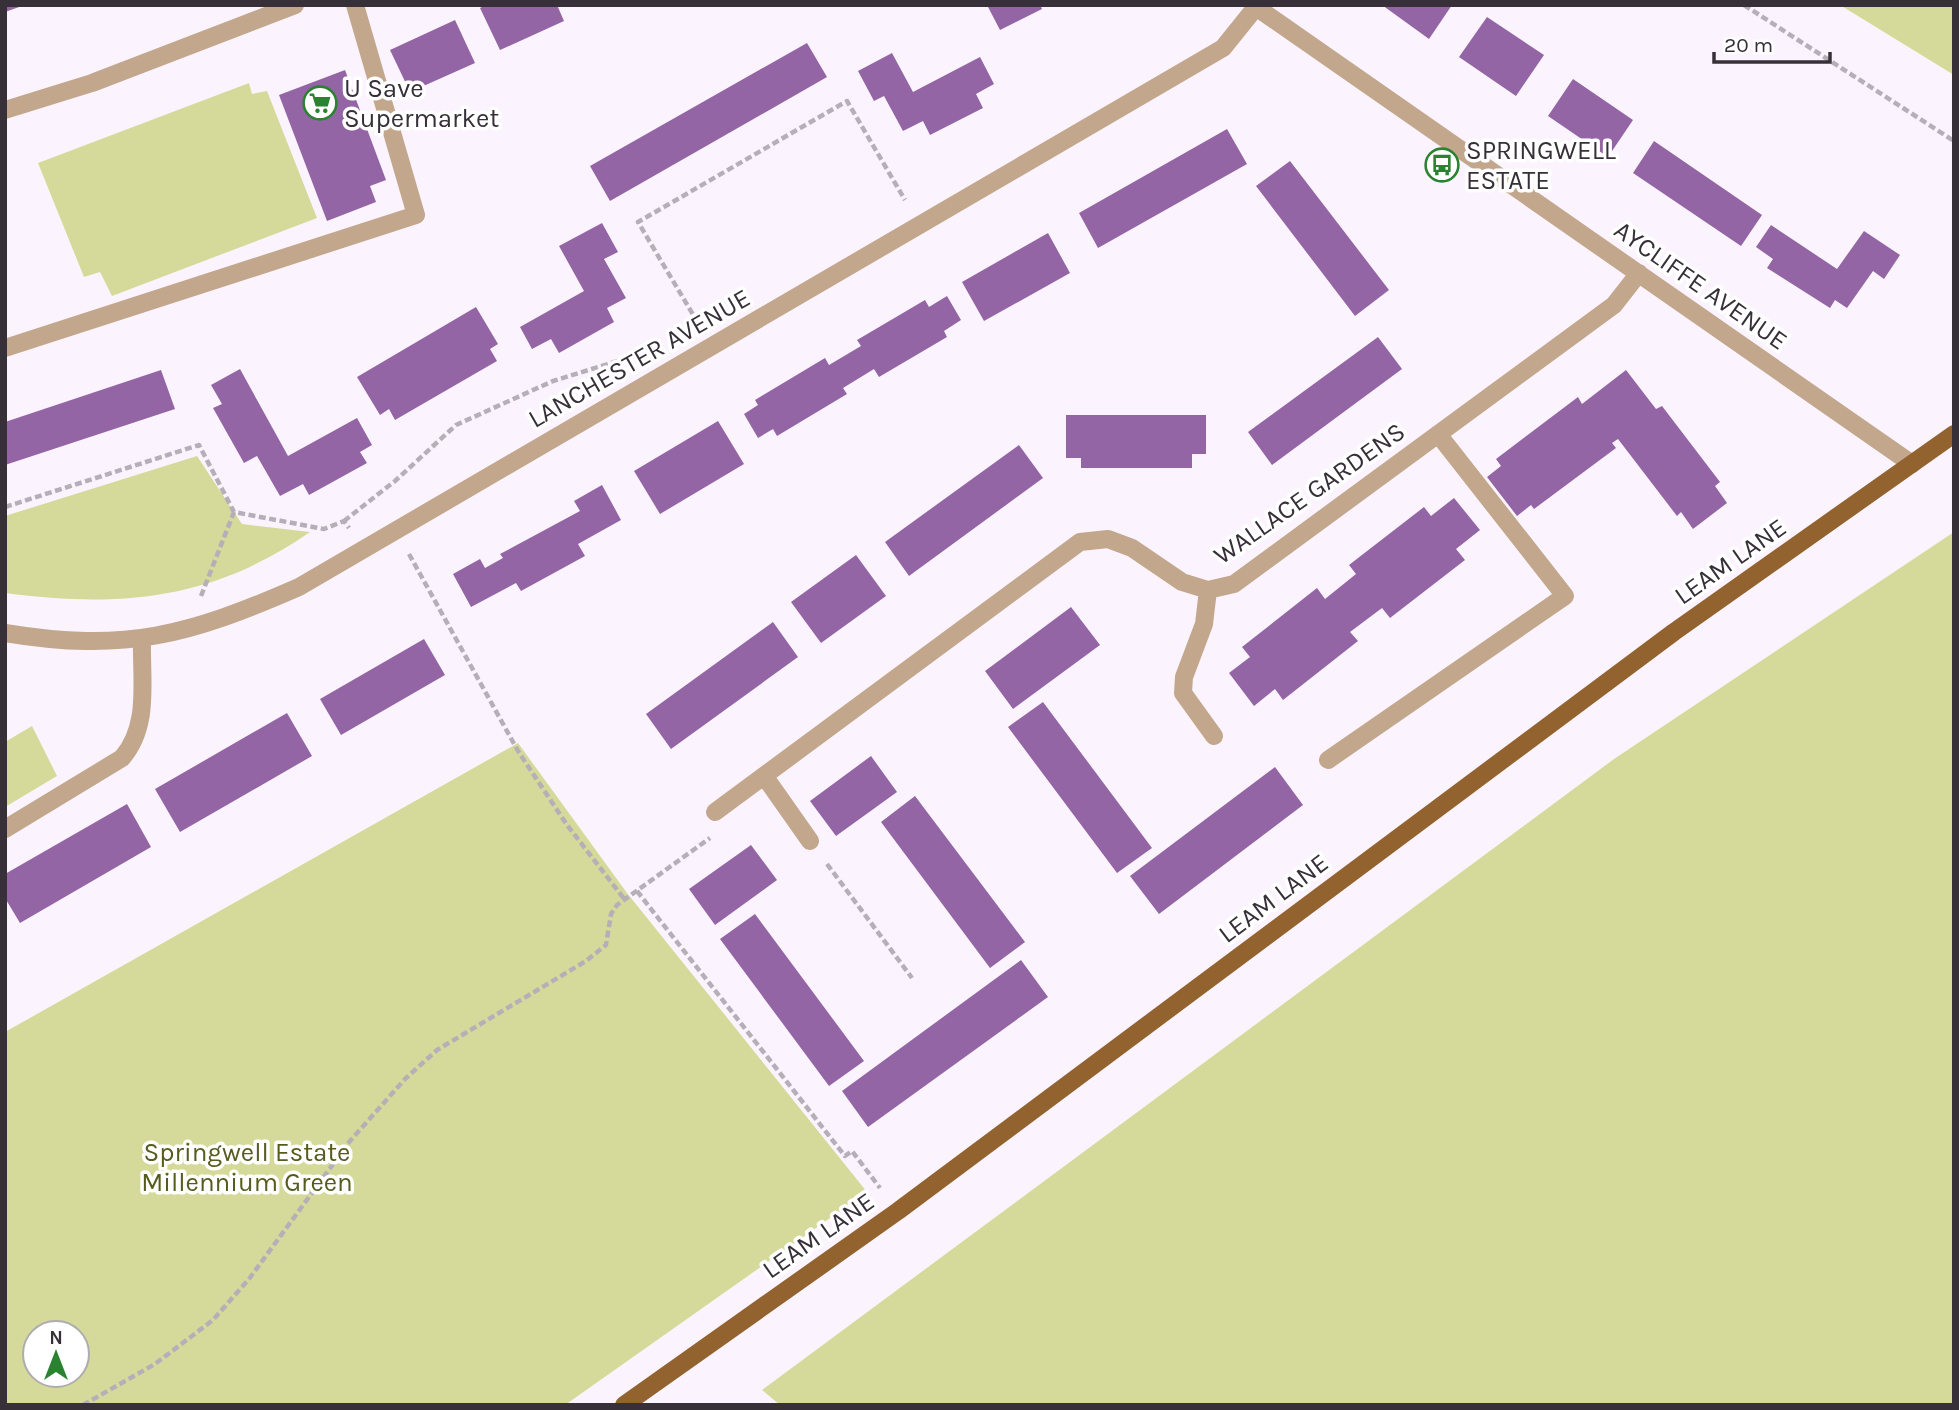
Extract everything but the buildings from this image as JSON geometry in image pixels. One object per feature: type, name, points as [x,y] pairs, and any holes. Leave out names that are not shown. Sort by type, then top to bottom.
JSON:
[{"type":"main road","name":"LEAM LANE","points":[[624,1405],[898,1211],[1674,632],[1954,434]]},
{"type":"street","points":[[5,110],[92,83],[295,5]]},
{"type":"street","points":[[5,348],[416,215],[355,5]]},
{"type":"street","name":"LANCHESTER AVENUE","points":[[5,633],[78,641],[142,640],[187,631],[299,587],[1223,48],[1254,6]]},
{"type":"street","name":"AYCLIFFE AVENUE","points":[[1254,6],[1912,464]]},
{"type":"street","name":"WALLACE GARDENS","points":[[715,812],[1080,542],[1108,538],[1132,548],[1182,582],[1208,590],[1234,584],[1614,305],[1639,273]]},
{"type":"street","points":[[1328,760],[1565,596],[1438,434]]},
{"type":"street","points":[[1208,590],[1204,624],[1184,677],[1183,692],[1214,736]]},
{"type":"street","points":[[5,829],[122,758],[135,743],[142,718],[142,640]]},
{"type":"street","points":[[765,777],[810,841]]},
{"type":"path","points":[[1744,5],[1954,141]]},
{"type":"path","points":[[712,346],[638,222],[847,101],[920,225]]},
{"type":"path","points":[[685,326],[696,319]]},
{"type":"path","points":[[234,512],[324,529],[344,521],[396,481],[456,425],[553,381],[641,353]]},
{"type":"path","points":[[5,507],[199,445],[234,512],[187,631]]},
{"type":"path","points":[[344,521],[363,550]]},
{"type":"path","points":[[396,531],[518,751],[567,825],[625,900]]},
{"type":"path","points":[[83,1405],[155,1364],[213,1320],[249,1279],[350,1141],[405,1079],[452,1039],[586,961],[606,945],[611,914],[625,900],[720,831],[715,812]]},
{"type":"path","points":[[810,841],[912,978]]},
{"type":"path","points":[[637,891],[845,1156],[852,1151],[898,1211]]},
{"type":"green space","points":[[1840,5],[1954,5],[1954,75]]},
{"type":"green space","points":[[249,83],[252,94],[267,91],[317,218],[112,296],[100,272],[84,277],[38,163]]},
{"type":"green space","points":[[197,456],[242,524],[310,532],[274,555],[237,572],[164,594],[88,599],[5,593],[5,516]]},
{"type":"green space","points":[[1954,532],[1954,1405],[780,1405],[762,1390],[1614,759]]},
{"type":"green space","points":[[32,726],[57,776],[5,807],[5,742]]},
{"type":"green space","name":"Springwell Estate Millennium Green","points":[[518,743],[627,893],[867,1192],[565,1405],[5,1405],[5,1032]]},
{"type":"place","name":"U Save Supermarket","points":[[320,103]]},
{"type":"place","name":"SPRINGWELL ESTATE","points":[[1442,165]]}]
